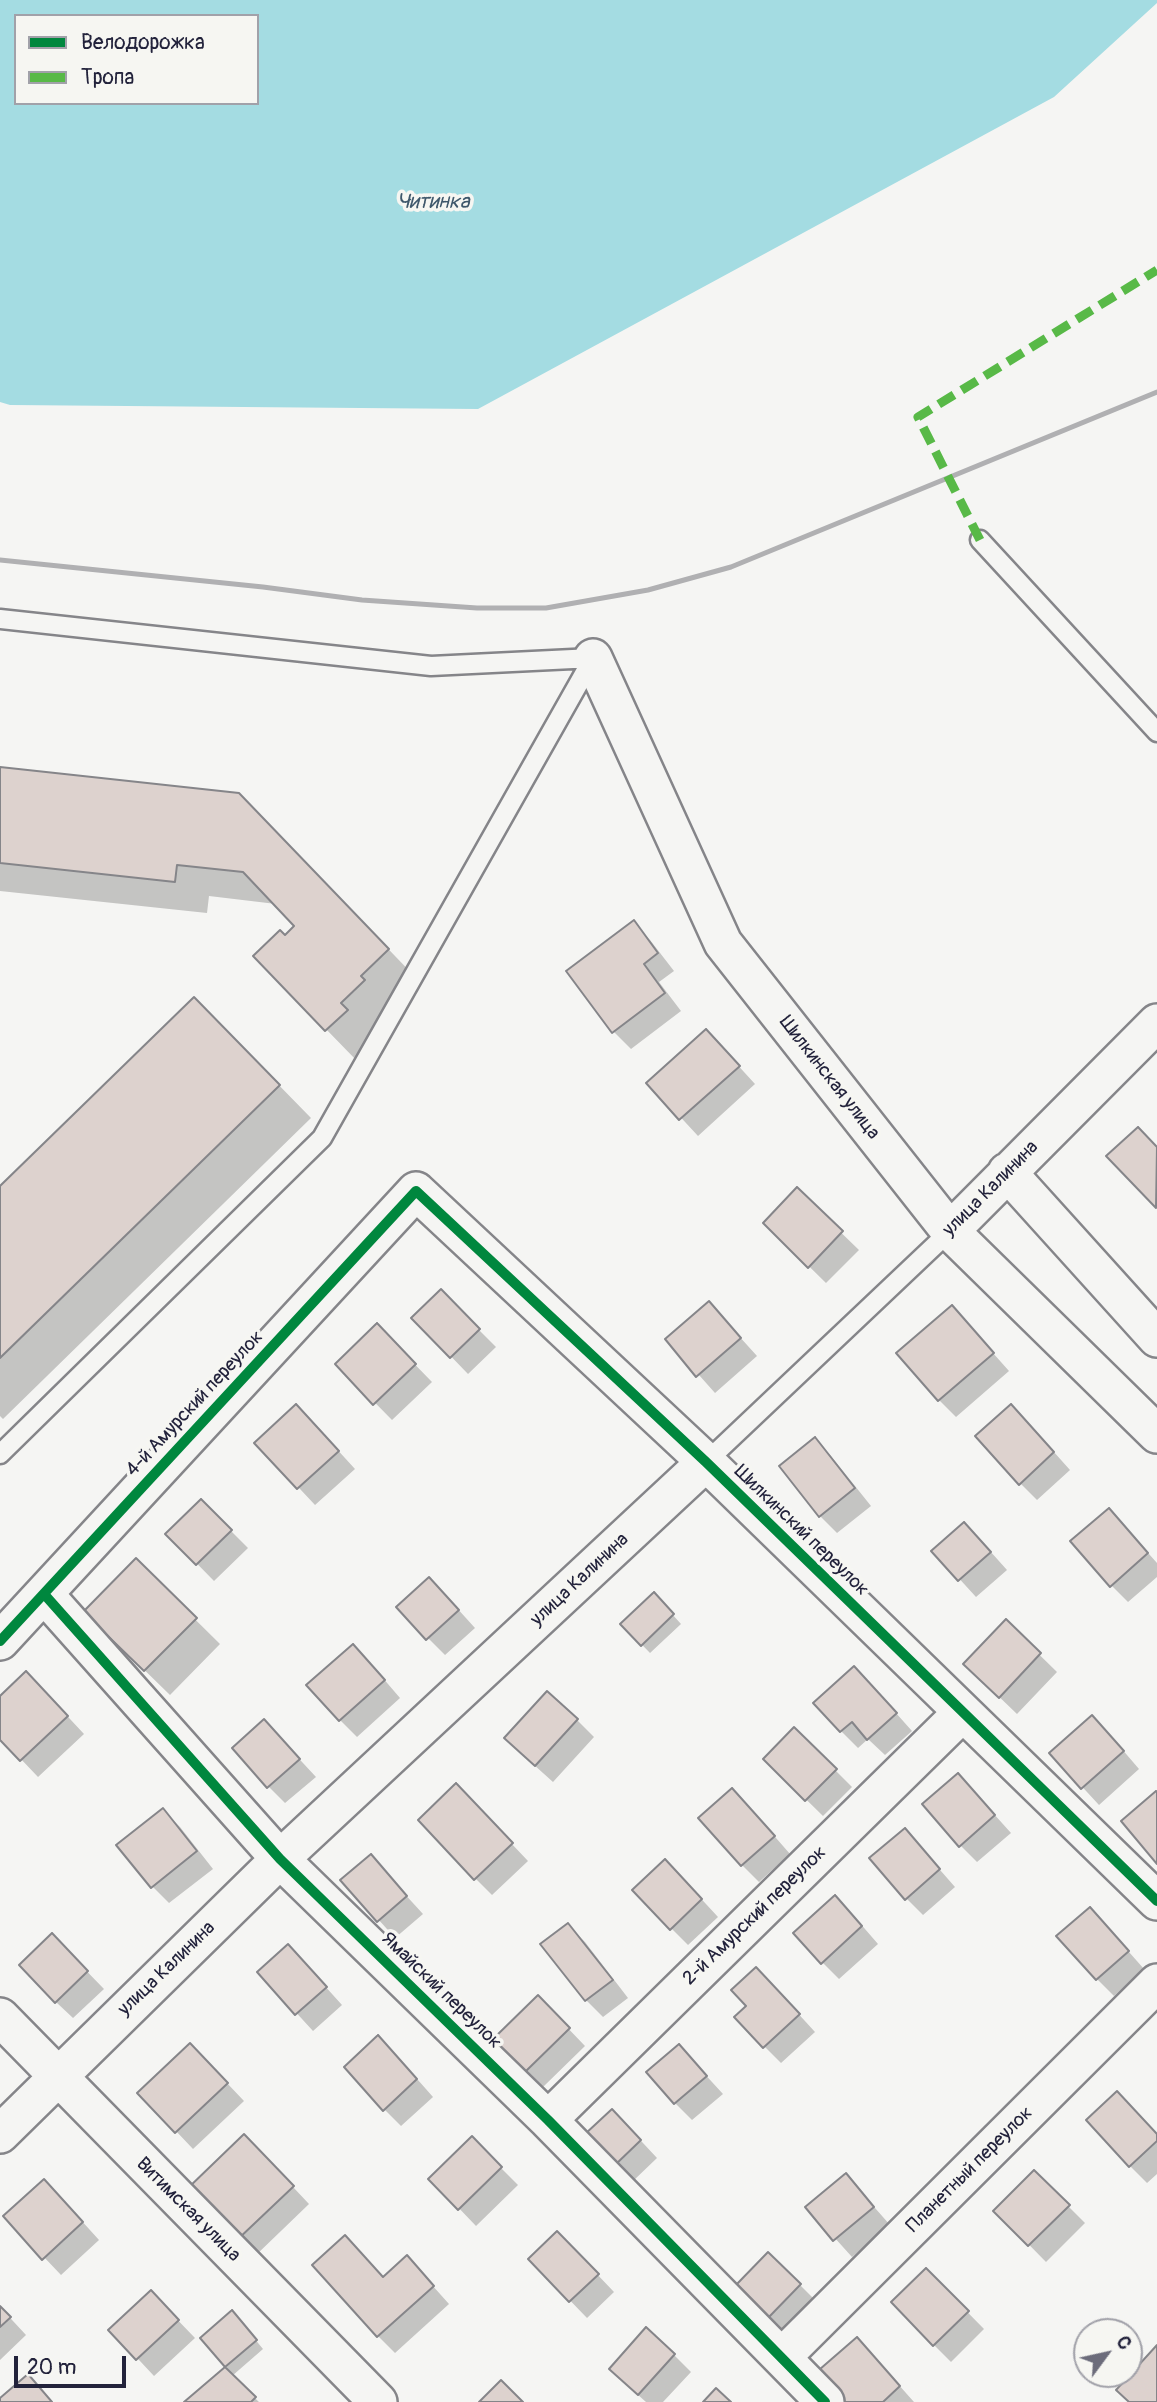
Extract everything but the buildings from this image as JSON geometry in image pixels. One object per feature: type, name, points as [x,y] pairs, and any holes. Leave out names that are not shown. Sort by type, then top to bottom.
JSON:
[{"type":"street","name":"Шилкинская улица","points":[[593,658],[723,943],[950,1231],[1157,1434]]},
{"type":"street","name":"улица Калинина","points":[[950,1231],[1157,1024]]},
{"type":"street","points":[[1007,1172],[1157,1338]]},
{"type":"street","name":"Шилкинский переулок","points":[[416,1191],[706,1462],[1157,1901]]},
{"type":"street","name":"4-й Амурский переулок","points":[[0,1641],[416,1191]]},
{"type":"street","name":"улица Калинина","points":[[0,2134],[280,1859],[706,1462]]},
{"type":"street","name":"Ямайский переулок","points":[[44,1594],[280,1859],[548,2120],[825,2402]]},
{"type":"street","name":"2-й Амурский переулок","points":[[548,2120],[962,1713]]},
{"type":"street","name":"Планетный переулок","points":[[782,2357],[1157,1983]]},
{"type":"street","name":"Витимская улица","points":[[0,2017],[378,2402]]},
{"type":"lane","points":[[980,540],[1157,732]]},
{"type":"lane","points":[[0,619],[431,666],[593,658]]},
{"type":"lane","points":[[0,1454],[322,1138],[593,658]]},
{"type":"lane","name":"улица Калинина","points":[[706,1462],[950,1231]]},
{"type":"water","name":"Читинка","points":[[0,0],[1157,0],[1157,3],[1054,97],[478,409],[10,405],[0,402]]},
{"type":"railway","points":[[0,560],[362,600],[477,608],[546,608],[648,590],[731,567],[1157,392]]},
{"type":"marked path","points":[[980,540],[918,417],[1157,270]]},
{"type":"cycle path","points":[[0,1641],[416,1191],[706,1462],[1157,1901]]},
{"type":"cycle path","points":[[44,1594],[280,1859],[548,2120],[825,2402]]}]
